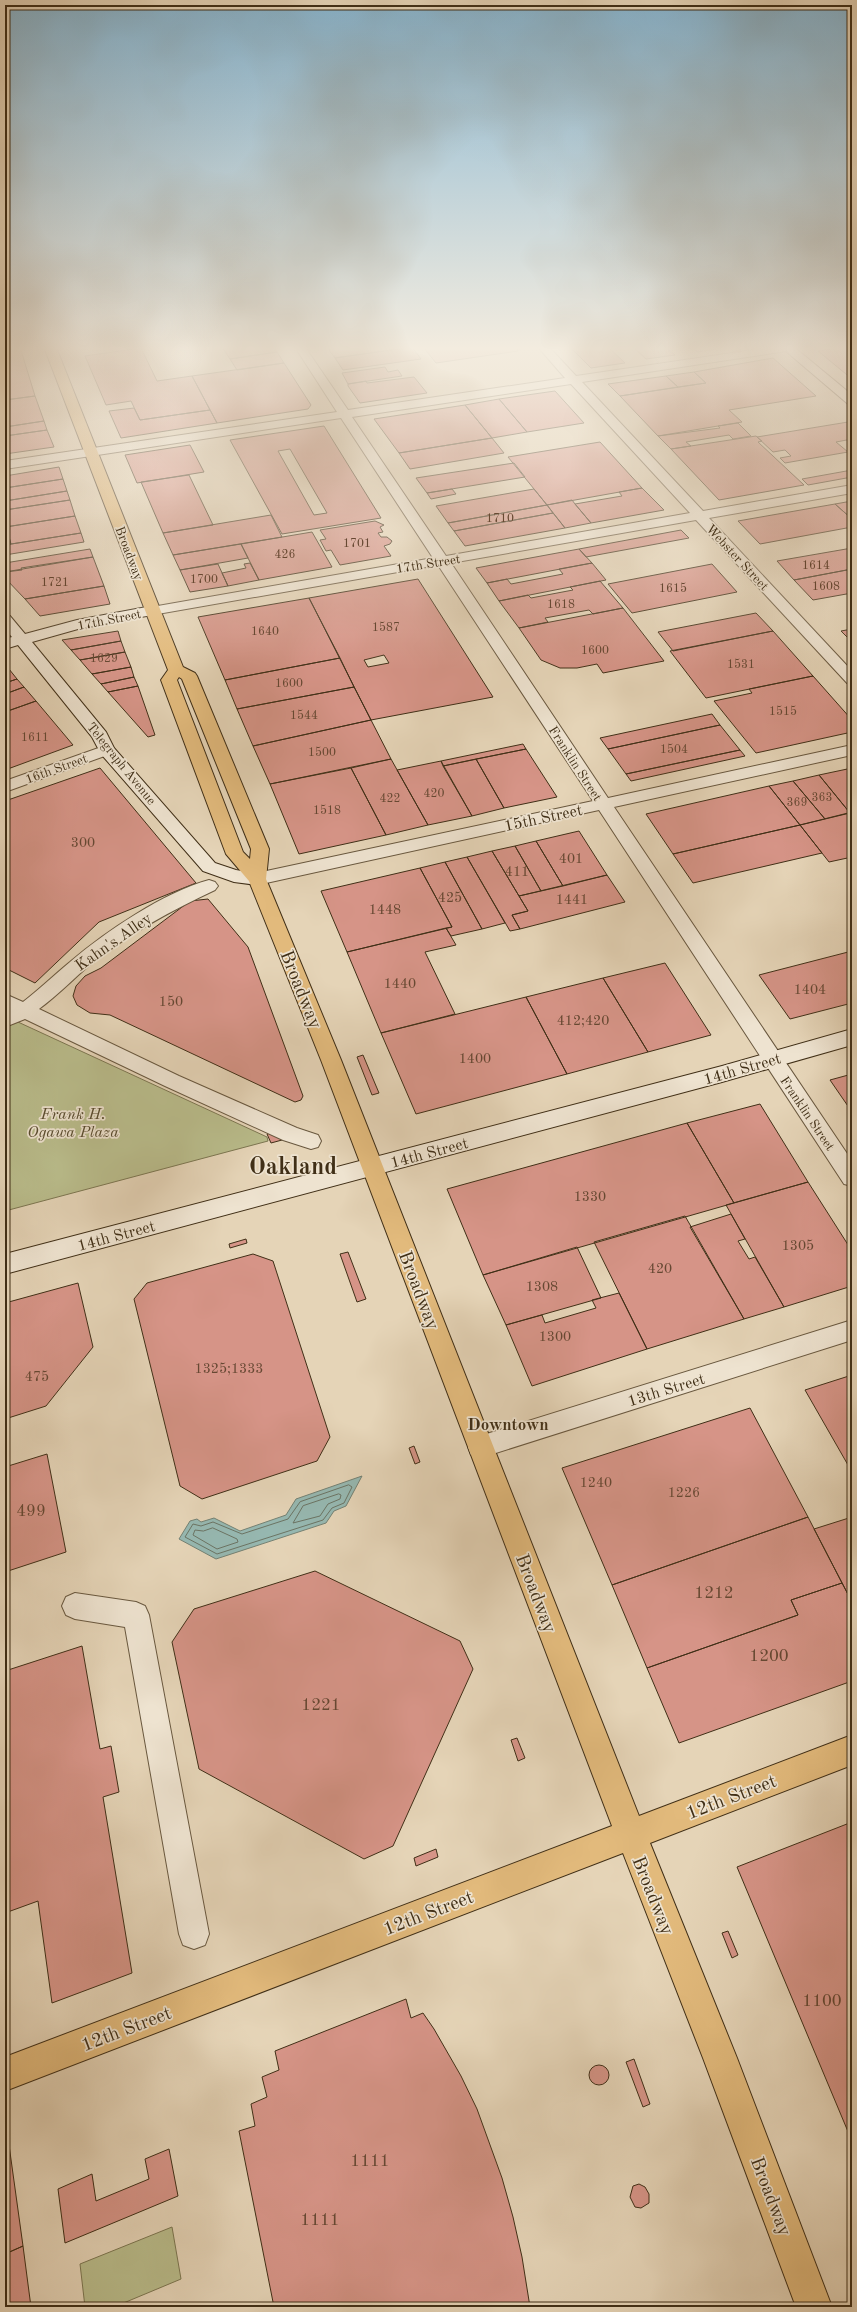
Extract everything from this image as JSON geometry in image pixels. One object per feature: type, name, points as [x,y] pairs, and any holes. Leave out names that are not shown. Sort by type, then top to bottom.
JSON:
[{"type":"main road","name":"Broadway","points":[[91,455],[176,670],[189,676],[260,849],[258,879]]},
{"type":"main road","name":"17th Street","points":[[5,644],[77,625],[152,611]]},
{"type":"main road","name":"Telegraph Avenue","points":[[5,619],[100,736],[107,750],[209,867],[234,876],[258,879]]},
{"type":"main road","name":"Broadway","points":[[176,670],[169,680],[235,854],[258,879],[372,1166],[630,1835],[720,2058],[814,2307]]},
{"type":"main road","name":"14th Street","points":[[5,1264],[773,1060],[852,1037]]},
{"type":"main road","name":"12th Street","points":[[5,2074],[852,1750]]},
{"type":"street","points":[[5,465],[71,455]]},
{"type":"street","name":"Franklin Street","points":[[371,455],[852,1178]]},
{"type":"street","name":"Webster Street","points":[[643,455],[852,680]]},
{"type":"street","name":"17th Street","points":[[152,611],[852,489]]},
{"type":"street","name":"16th Street","points":[[5,787],[107,750]]},
{"type":"street","name":"15th Street","points":[[258,879],[852,750]]},
{"type":"street","name":"Kahn's Alley","points":[[26,1011],[71,970],[119,934],[170,904],[209,886]]},
{"type":"street","points":[[5,1001],[285,1135],[311,1141]]},
{"type":"street","points":[[5,1020],[26,1011]]},
{"type":"street","name":"13th Street","points":[[480,1447],[852,1330]]},
{"type":"street","points":[[75,1606],[136,1615],[194,1934]]},
{"type":"green space","name":"Frank H. Ogawa Plaza","points":[[5,1016],[267,1137],[268,1141],[5,1211]]},
{"type":"green space","points":[[172,2227],[181,2279],[114,2307],[85,2307],[80,2264]]},
{"type":"water","points":[[362,1476],[346,1506],[334,1511],[326,1523],[216,1559],[179,1539],[190,1521],[197,1519],[201,1522],[214,1518],[240,1531],[286,1515],[296,1499]]},
{"type":"building","points":[[125,455],[195,455],[204,472],[137,483]]},
{"type":"building","points":[[238,455],[280,455],[314,515],[327,513],[293,455],[342,455],[381,518],[282,534]]},
{"type":"building","points":[[400,455],[493,455],[410,469]]},
{"type":"building","points":[[521,455],[612,455],[642,488],[547,505],[508,457]]},
{"type":"building","points":[[677,455],[772,455],[804,485],[719,500]]},
{"type":"building","points":[[790,455],[831,455],[785,463],[780,458],[791,456]]},
{"type":"building","points":[[514,463],[525,477],[427,493],[416,478]]},
{"type":"building","points":[[59,467],[63,479],[5,488],[5,476]]},
{"type":"building","points":[[852,470],[852,477],[808,485],[802,479]]},
{"type":"building","points":[[189,475],[213,525],[163,533],[141,482]]},
{"type":"building","points":[[63,479],[67,491],[5,501],[5,488]]},
{"type":"building","points":[[642,488],[664,510],[591,523],[575,504],[622,496],[619,492]]},
{"type":"building","points":[[452,489],[456,494],[431,499],[427,493]]},
{"type":"building","points":[[534,489],[547,505],[448,523],[436,506]]},
{"type":"building","points":[[67,491],[70,500],[5,510],[5,501]]},
{"type":"building","points":[[70,500],[75,516],[5,527],[5,510]]},
{"type":"building","points":[[572,500],[591,523],[565,528],[547,505]]},
{"type":"building","points":[[852,501],[852,519],[835,504]]},
{"type":"building","points":[[835,504],[852,519],[852,527],[760,544],[738,521]]},
{"type":"building","points":[[547,505],[553,513],[454,531],[448,523]]},
{"type":"building","points":[[553,513],[565,528],[465,546],[454,531]]},
{"type":"building","points":[[271,515],[282,537],[173,555],[163,533]]},
{"type":"building","points":[[75,516],[81,533],[11,544],[6,527]]},
{"type":"building","points":[[375,521],[384,525],[380,527],[383,532],[378,533],[381,537],[387,537],[392,541],[390,544],[384,546],[391,556],[340,565],[331,550],[326,551],[320,540],[326,539],[320,530]]},
{"type":"building","points":[[6,527],[11,544],[5,545]]},
{"type":"building","points":[[681,530],[689,538],[586,557],[579,549]]},
{"type":"building","points":[[312,532],[332,567],[259,580],[241,544]]},
{"type":"building","points":[[81,533],[84,542],[5,555],[5,545]]},
{"type":"building","points":[[241,544],[248,558],[180,570],[173,555]]},
{"type":"building","points":[[852,548],[852,569],[794,580],[777,561]]},
{"type":"building","points":[[90,549],[93,557],[21,568],[22,570],[5,572],[5,563]]},
{"type":"building","points":[[579,549],[592,563],[487,583],[476,568]]},
{"type":"building","points":[[93,557],[104,586],[25,599],[5,578],[5,572]]},
{"type":"building","points":[[250,563],[259,580],[228,586],[222,573],[246,568],[244,564]]},
{"type":"building","points":[[592,563],[606,580],[499,601],[487,583],[507,579],[511,584],[563,574],[559,569]]},
{"type":"building","points":[[218,564],[228,586],[190,592],[180,570]]},
{"type":"building","points":[[712,564],[737,592],[632,613],[608,584]]},
{"type":"building","points":[[852,569],[852,593],[813,600],[794,580]]},
{"type":"building","points":[[418,579],[493,697],[371,720],[309,598]],"holes":[[[384,655],[389,663],[368,667],[364,660]]]},
{"type":"building","points":[[600,581],[623,608],[593,614],[589,610],[545,618],[548,622],[519,628],[499,601],[528,595],[531,598],[573,590],[570,587]]},
{"type":"building","points":[[104,586],[110,604],[40,616],[25,599]]},
{"type":"building","points":[[309,598],[340,658],[225,680],[198,617]]},
{"type":"building","points":[[623,608],[664,661],[603,673],[597,664],[577,668],[560,668],[541,660],[519,628]]},
{"type":"building","points":[[756,613],[773,631],[673,651],[658,632]]},
{"type":"building","points":[[852,629],[852,642],[841,631]]},
{"type":"building","points":[[118,631],[121,641],[71,650],[62,640]]},
{"type":"building","points":[[773,631],[813,676],[706,698],[670,651]]},
{"type":"building","points":[[121,641],[125,652],[80,660],[71,650]]},
{"type":"building","points":[[125,652],[131,667],[92,674],[80,660]]},
{"type":"building","points":[[340,658],[354,687],[237,709],[225,680]]},
{"type":"building","points":[[131,667],[134,677],[101,684],[92,674]]},
{"type":"building","points":[[9,669],[17,679],[5,683],[5,671]]},
{"type":"building","points":[[813,676],[852,720],[852,732],[756,753],[714,701],[752,693],[749,689]]},
{"type":"building","points":[[134,677],[138,686],[108,692],[101,684]]},
{"type":"building","points":[[17,679],[24,687],[5,694],[5,683]]},
{"type":"building","points":[[138,686],[155,735],[148,737],[108,692]]},
{"type":"building","points":[[24,687],[36,701],[5,712],[5,694]]},
{"type":"building","points":[[354,687],[371,720],[253,746],[237,709]]},
{"type":"building","points":[[36,701],[73,745],[5,770],[5,712]]},
{"type":"building","points":[[712,714],[720,725],[608,749],[600,738]]},
{"type":"building","points":[[371,720],[391,759],[270,784],[253,746]]},
{"type":"building","points":[[720,725],[740,750],[626,774],[608,749]]},
{"type":"building","points":[[523,744],[526,749],[443,766],[441,761]]},
{"type":"building","points":[[526,749],[557,797],[504,808],[476,759]]},
{"type":"building","points":[[740,750],[745,756],[631,781],[626,774]]},
{"type":"building","points":[[391,759],[428,825],[386,835],[351,768]]},
{"type":"building","points":[[476,759],[504,808],[472,816],[443,766]]},
{"type":"building","points":[[441,761],[472,816],[428,825],[397,770]]},
{"type":"building","points":[[100,768],[196,883],[99,922],[35,983],[5,968],[5,801]]},
{"type":"building","points":[[351,768],[386,835],[299,854],[270,784]]},
{"type":"building","points":[[852,768],[852,812],[850,813],[819,775]]},
{"type":"building","points":[[819,775],[850,813],[825,819],[793,781]]},
{"type":"building","points":[[793,781],[825,819],[800,825],[769,786]]},
{"type":"building","points":[[769,786],[800,825],[673,854],[646,814]]},
{"type":"building","points":[[852,812],[852,857],[829,862],[800,825]]},
{"type":"building","points":[[800,825],[822,853],[693,883],[673,854]]},
{"type":"building","points":[[579,831],[607,875],[563,886],[536,841]]},
{"type":"building","points":[[536,841],[563,886],[541,891],[515,846]]},
{"type":"building","points":[[515,846],[541,891],[519,896],[492,851]]},
{"type":"building","points":[[492,851],[528,911],[512,915],[520,929],[510,931],[467,857]]},
{"type":"building","points":[[467,857],[505,923],[482,929],[445,862]]},
{"type":"building","points":[[445,862],[482,929],[451,936],[446,928],[452,927],[420,868]]},
{"type":"building","points":[[420,868],[452,927],[347,952],[321,891]]},
{"type":"building","points":[[607,875],[625,902],[520,929],[512,915],[528,911],[519,896]]},
{"type":"building","points":[[208,899],[248,947],[303,1096],[301,1100],[295,1102],[110,1015],[90,1013],[77,1005],[73,996],[76,986],[85,976],[101,968],[190,901]]},
{"type":"building","points":[[446,928],[456,945],[425,952],[455,1014],[381,1033],[347,952]]},
{"type":"building","points":[[852,951],[852,1003],[790,1019],[759,975]]},
{"type":"building","points":[[665,963],[711,1035],[648,1052],[603,978]]},
{"type":"building","points":[[603,978],[648,1052],[567,1074],[526,997]]},
{"type":"building","points":[[526,997],[567,1074],[416,1114],[381,1033]]},
{"type":"building","points":[[363,1055],[379,1093],[372,1095],[357,1057]]},
{"type":"building","points":[[852,1074],[852,1112],[830,1080]]},
{"type":"building","points":[[760,1104],[808,1182],[734,1203],[687,1123]]},
{"type":"building","points":[[687,1123],[734,1203],[483,1275],[447,1189]]},
{"type":"building","points":[[279,1131],[282,1140],[271,1143],[267,1134]]},
{"type":"building","points":[[808,1182],[852,1251],[852,1286],[784,1307],[726,1205]]},
{"type":"building","points":[[731,1214],[745,1239],[738,1241],[749,1259],[755,1257],[784,1307],[744,1319],[690,1227]]},
{"type":"building","points":[[685,1216],[744,1319],[647,1349],[594,1242]]},
{"type":"building","points":[[246,1239],[247,1243],[230,1248],[229,1244]]},
{"type":"building","points":[[577,1247],[601,1298],[506,1325],[483,1275]]},
{"type":"building","points":[[348,1252],[366,1299],[357,1302],[340,1254]]},
{"type":"building","points":[[253,1254],[273,1261],[330,1437],[317,1461],[202,1499],[180,1486],[134,1299],[147,1283]]},
{"type":"building","points":[[78,1283],[93,1347],[46,1406],[5,1419],[5,1303]]},
{"type":"building","points":[[619,1293],[647,1349],[532,1386],[506,1325],[542,1315],[545,1323],[596,1308],[592,1300]]},
{"type":"building","points":[[852,1375],[852,1472],[805,1390]]},
{"type":"building","points":[[750,1408],[808,1517],[612,1585],[562,1468]]},
{"type":"building","points":[[414,1446],[420,1462],[415,1464],[409,1448]]},
{"type":"building","points":[[47,1454],[66,1552],[5,1572],[5,1467]]},
{"type":"building","points":[[808,1517],[842,1583],[791,1600],[798,1615],[647,1668],[612,1585]]},
{"type":"building","points":[[852,1517],[852,1602],[814,1529]]},
{"type":"building","points":[[315,1571],[460,1641],[473,1669],[393,1846],[364,1859],[199,1769],[172,1642],[194,1609]]},
{"type":"building","points":[[842,1583],[852,1602],[852,1681],[679,1743],[647,1668],[798,1615],[791,1600]]},
{"type":"building","points":[[82,1646],[100,1749],[111,1746],[119,1792],[103,1797],[132,1973],[52,2003],[38,1901],[5,1913],[5,1671]]},
{"type":"building","points":[[517,1738],[525,1758],[518,1761],[511,1740]]},
{"type":"building","points":[[852,1822],[852,2132],[849,2134],[737,1867]]},
{"type":"building","points":[[436,1849],[438,1857],[416,1866],[414,1858]]},
{"type":"building","points":[[728,1931],[738,1955],[732,1958],[722,1933]]},
{"type":"building","points":[[406,1999],[411,2018],[423,2013],[434,2029],[461,2076],[477,2109],[502,2178],[513,2217],[522,2257],[530,2307],[274,2307],[239,2131],[255,2126],[251,2104],[267,2097],[262,2077],[279,2070],[275,2051]]},
{"type":"building","points":[[634,2059],[650,2104],[643,2107],[626,2062]]},
{"type":"building","points":[[599,2065],[606,2068],[609,2075],[606,2082],[599,2085],[592,2082],[589,2075],[592,2068]]},
{"type":"building","points":[[9,2145],[23,2246],[5,2254],[5,2146]]},
{"type":"building","points":[[169,2149],[178,2196],[65,2243],[58,2189],[92,2174],[96,2201],[149,2179],[145,2159]]},
{"type":"building","points":[[639,2184],[645,2187],[649,2194],[649,2203],[641,2208],[635,2207],[630,2197],[633,2186]]},
{"type":"building","points":[[23,2246],[31,2307],[5,2307],[5,2254]]},
{"type":"district","name":"Oakland","points":[[293,1166]]},
{"type":"district","name":"Downtown","points":[[508,1424]]}]
